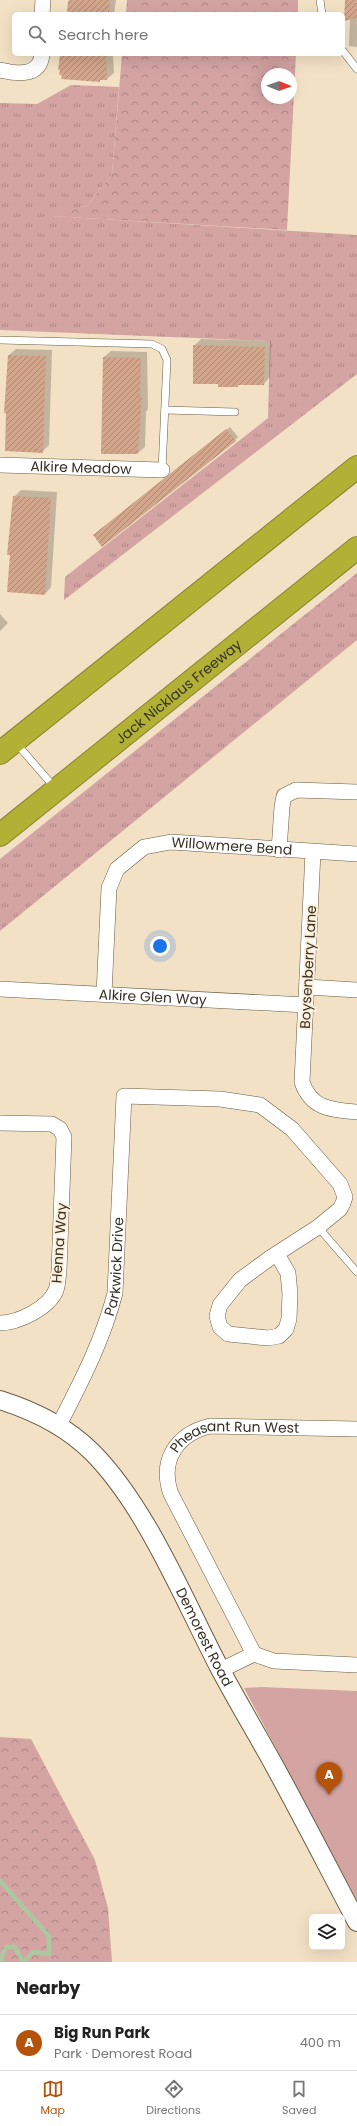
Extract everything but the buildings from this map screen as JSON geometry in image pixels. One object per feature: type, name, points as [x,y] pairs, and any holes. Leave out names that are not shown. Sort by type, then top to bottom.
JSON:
[{"type":"highway","points":[[7,747],[357,467]]},
{"type":"highway","name":"Jack Nicklaus Freeway","points":[[0,834],[357,548]]},
{"type":"street","points":[[42,12],[43,0]]},
{"type":"street","points":[[0,70],[30,72],[36,70],[40,64],[42,56]]},
{"type":"street","name":"Alkire Meadow","points":[[0,465],[162,470]]},
{"type":"street","points":[[279,850],[284,796],[296,790],[357,792]]},
{"type":"street","name":"Willowmere Bend","points":[[104,994],[109,888],[117,869],[144,847],[171,842],[357,854]]},
{"type":"street","name":"Boysenberry Lane","points":[[313,852],[302,1082],[306,1092],[318,1104],[331,1110],[357,1112]]},
{"type":"street","points":[[307,987],[357,990]]},
{"type":"street","name":"Alkire Glen Way","points":[[0,989],[306,1005]]},
{"type":"street","name":"Parkwick Drive","points":[[59,1425],[94,1356],[107,1322],[115,1293],[124,1096],[220,1099],[260,1105],[292,1129],[340,1184],[345,1197],[343,1204],[340,1209],[318,1227]]},
{"type":"street","name":"Henna Way","points":[[0,1122],[52,1124],[60,1129],[64,1137],[59,1271],[56,1291],[47,1302],[34,1313],[21,1319],[0,1323]]},
{"type":"street","points":[[277,1254],[288,1273],[290,1294],[289,1319],[286,1329],[279,1336],[268,1338],[228,1334],[220,1327],[217,1316],[220,1305],[240,1280],[277,1254],[318,1227]]},
{"type":"street","name":"Demorest Road","points":[[0,1400],[36,1413],[59,1425],[88,1448],[116,1480],[146,1526],[221,1670],[357,1922]]},
{"type":"street","name":"Pheasant Run West","points":[[254,1654],[171,1494],[167,1478],[168,1461],[180,1442],[199,1429],[210,1426],[357,1429]]},
{"type":"street","points":[[221,1670],[254,1654],[274,1661],[357,1665]]},
{"type":"lane","points":[[320,0],[322,12]]},
{"type":"lane","points":[[345,54],[357,69]]},
{"type":"lane","points":[[0,340],[158,346],[166,354],[167,360],[162,470]]},
{"type":"lane","points":[[165,410],[235,412]]},
{"type":"lane","points":[[7,747],[56,789]]},
{"type":"lane","points":[[318,1227],[357,1272]]},
{"type":"green space","points":[[127,0],[298,0],[298,12],[126,12]]},
{"type":"green space","points":[[122,56],[296,56],[295,68],[261,68],[261,104],[293,104],[287,230],[51,216],[87,206],[112,174]]},
{"type":"green space","points":[[71,85],[119,87],[112,174],[87,206],[53,216],[357,235],[357,374],[64,600],[65,577],[268,418],[270,341],[0,330],[0,103],[37,104]]},
{"type":"green space","points":[[357,573],[357,640],[0,931],[0,859]]},
{"type":"green space","points":[[262,1687],[357,1691],[357,1900],[244,1688]]},
{"type":"green space","points":[[0,1737],[31,1739],[95,1860],[108,1908],[112,1962],[0,1962]]},
{"type":"waterway","points":[[0,1881],[49,1936],[49,1954],[33,1952],[23,1962],[15,1947],[6,1947],[1,1958],[2,1962]]},
{"type":"place","name":"Big Run Park","points":[[329,1795]]}]
